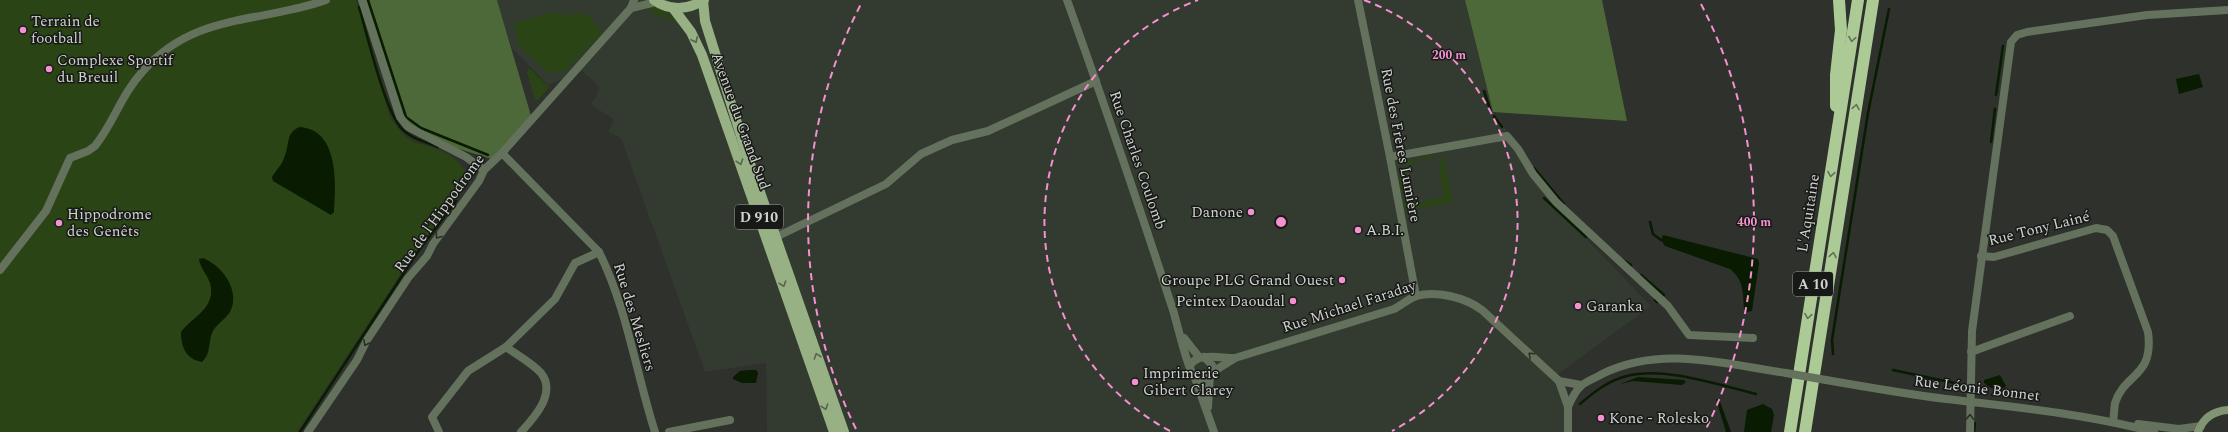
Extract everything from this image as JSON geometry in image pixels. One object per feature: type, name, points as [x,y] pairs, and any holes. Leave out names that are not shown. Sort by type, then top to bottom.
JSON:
[{"type":"highway","points":[[1837,136],[1836,75],[1840,30],[1839,0]]},
{"type":"highway","name":"L'Aquitaine","points":[[1790,432],[1858,0]]},
{"type":"highway","name":"L'Aquitaine","points":[[1805,432],[1874,0]]},
{"type":"highway","points":[[1871,18],[1880,10],[1882,0]]},
{"type":"main road","points":[[655,1],[673,8],[689,7],[703,0]]},
{"type":"main road","name":"Avenue du Grand Sud","points":[[703,0],[704,15],[711,40],[776,237],[844,432]]},
{"type":"main road","name":"Avenue du Grand Sud","points":[[673,8],[691,32],[702,55],[834,432]]},
{"type":"street","points":[[0,270],[46,211],[70,158],[88,151],[95,146],[125,94],[143,71],[174,43],[216,24],[263,17],[326,0]]},
{"type":"street","points":[[362,0],[400,117],[408,126],[466,156],[484,170]]},
{"type":"street","name":"Rue de l'Hippodrome","points":[[308,432],[357,360],[367,340],[408,278],[427,256],[433,244],[479,182],[484,170],[502,153],[631,8],[634,0]]},
{"type":"street","name":"Rue Charles Coulomb","points":[[1067,0],[1180,330],[1190,370],[1195,378],[1214,432]]},
{"type":"street","name":"Rue des Frères Lumière","points":[[1358,0],[1390,157],[1416,296]]},
{"type":"street","points":[[631,8],[655,1]]},
{"type":"street","name":"Rue Tony Lainé","points":[[2113,422],[2116,403],[2123,390],[2142,369],[2148,356],[2149,342],[2148,332],[2113,236],[2107,230],[2096,228],[1994,257],[1981,256],[2011,42],[2022,33],[2034,31],[2147,15],[2228,10]]},
{"type":"street","points":[[776,237],[886,184],[921,154],[952,140],[988,131],[1096,81]]},
{"type":"street","points":[[1390,157],[1507,136],[1518,149],[1533,174],[1556,202],[1668,306],[1689,335],[1753,338]]},
{"type":"street","name":"Rue des Mesliers","points":[[502,153],[599,252],[606,266],[627,332],[656,432]]},
{"type":"street","points":[[439,432],[432,420],[432,417],[465,373],[506,347],[555,299],[575,263],[599,252]]},
{"type":"street","points":[[1970,432],[1971,352],[1981,256]]},
{"type":"street","name":"Rue Michael Faraday","points":[[1211,374],[1235,358],[1394,308],[1416,296],[1452,297],[1464,300],[1478,307],[1559,381],[1568,407],[1568,432]]},
{"type":"street","points":[[1971,352],[2070,316]]},
{"type":"street","name":"Rue Charles Coulomb","points":[[1180,330],[1190,346],[1201,357],[1210,361],[1211,374],[1208,414]]},
{"type":"street","points":[[506,347],[540,372],[545,385],[546,398],[521,432]]},
{"type":"street","points":[[1190,366],[1192,361],[1201,357]]},
{"type":"street","name":"Rue Michael Faraday","points":[[1201,357],[1235,358]]},
{"type":"street","name":"Rue Léonie Bonnet","points":[[1581,385],[1629,363],[1656,358],[1694,359],[1971,402],[2113,422],[2154,432]]},
{"type":"street","points":[[1195,378],[1203,379],[1211,374]]},
{"type":"street","points":[[1559,381],[1581,385],[1568,407]]},
{"type":"street","points":[[2200,429],[2212,414],[2228,410]]},
{"type":"street","points":[[669,432],[730,420]]},
{"type":"street","name":"Rue Léonie Bonnet","points":[[2124,424],[2158,425],[2179,429],[2200,429]]},
{"type":"shaded area","points":[[497,0],[1465,0],[1493,112],[1563,206],[1578,230],[1651,306],[1554,377],[1563,392],[1568,432],[767,432],[766,363],[705,372],[621,138],[608,132],[614,120],[590,104],[596,98],[599,86],[582,71],[548,85],[512,48]]},
{"type":"shaded area","points":[[2199,74],[2203,87],[2179,94],[2176,79]]},
{"type":"shaded area","points":[[300,127],[313,130],[322,138],[328,148],[332,160],[335,187],[334,212],[331,215],[273,181],[272,177],[283,161],[292,132]]},
{"type":"shaded area","points":[[1663,235],[1758,259],[1759,263],[1752,311],[1746,312],[1744,310],[1742,287],[1735,273],[1730,269],[1665,246],[1661,240]]},
{"type":"shaded area","points":[[203,258],[217,267],[228,280],[232,288],[233,304],[226,318],[213,330],[207,356],[202,362],[188,355],[183,347],[181,332],[207,306],[210,299],[210,283],[199,259]]},
{"type":"shaded area","points":[[756,370],[758,372],[756,383],[742,383],[733,379],[733,377],[740,371]]},
{"type":"shaded area","points":[[2000,375],[2006,386],[2004,388],[1991,388],[1984,383],[1984,380]]},
{"type":"shaded area","points":[[1638,377],[1684,380],[1686,382],[1682,385],[1633,381],[1620,384]]},
{"type":"shaded area","points":[[1716,399],[1719,399],[1731,432],[1726,432]]},
{"type":"shaded area","points":[[1763,404],[1772,409],[1774,415],[1771,432],[1744,432],[1747,410]]},
{"type":"green space","points":[[0,0],[356,0],[390,117],[401,132],[410,140],[448,154],[458,162],[470,179],[404,269],[297,432],[0,432]]},
{"type":"green space","points":[[362,0],[497,0],[532,119],[495,160],[446,145],[422,135],[400,117]]},
{"type":"green space","points":[[1465,0],[1602,0],[1627,121],[1493,112]]},
{"type":"green space","points":[[646,6],[655,6],[676,18],[675,20],[652,13],[645,8]]},
{"type":"green space","points":[[555,12],[565,16],[580,12],[588,15],[602,33],[565,71],[553,73],[547,72],[519,46],[514,25],[517,22]]},
{"type":"green space","points":[[529,68],[548,86],[548,89],[538,100],[535,100],[527,72]]},
{"type":"green space","points":[[1443,154],[1453,202],[1405,211],[1403,198],[1406,198],[1407,203],[1418,201],[1419,205],[1424,203],[1423,201],[1444,197],[1439,166]]},
{"type":"green space","points":[[1436,156],[1435,159],[1433,157],[1432,159],[1415,161],[1411,168],[1407,164],[1402,169],[1407,174],[1402,175],[1405,191],[1401,192],[1400,173],[1402,167],[1411,161]]},
{"type":"waterway","points":[[368,0],[406,117],[421,128],[488,155]]},
{"type":"waterway","points":[[359,7],[383,90],[389,107],[396,120],[402,129],[410,135],[438,147]]},
{"type":"waterway","points":[[1833,354],[1832,340],[1868,113],[1889,9]]},
{"type":"waterway","points":[[1996,95],[2003,46]]},
{"type":"waterway","points":[[1484,91],[1491,112]]},
{"type":"waterway","points":[[1991,142],[1995,109]]},
{"type":"waterway","points":[[1494,116],[1502,127]]},
{"type":"waterway","points":[[1534,168],[1564,204]]},
{"type":"waterway","points":[[1544,198],[1586,237]]},
{"type":"waterway","points":[[300,432],[417,253],[456,201]]},
{"type":"waterway","points":[[1650,222],[1653,234],[1661,240]]},
{"type":"waterway","points":[[1625,261],[1631,265]]},
{"type":"waterway","points":[[1641,275],[1664,295]]},
{"type":"waterway","points":[[1893,370],[1959,384]]},
{"type":"waterway","points":[[1580,404],[1596,391],[1614,380],[1627,376],[1658,373],[1692,378],[1756,394]]},
{"type":"waterway","points":[[1974,432],[1975,423]]},
{"type":"place","name":"Terrain de football","points":[[23,30]]},
{"type":"place","name":"Complexe Sportif du Breuil","points":[[49,69]]},
{"type":"place","name":"Danone","points":[[1251,212]]},
{"type":"place","name":"Hippodrome des Genêts","points":[[59,223]]},
{"type":"place","name":"A.B.I.","points":[[1358,230]]},
{"type":"place","name":"Groupe PLG Grand Ouest","points":[[1342,280]]},
{"type":"place","name":"Peintex Daoudal","points":[[1293,301]]},
{"type":"place","name":"Garanka","points":[[1578,306]]},
{"type":"place","name":"Imprimerie Gibert Clarey","points":[[1135,382]]},
{"type":"place","name":"Kone - Rolesko","points":[[1601,418]]}]
